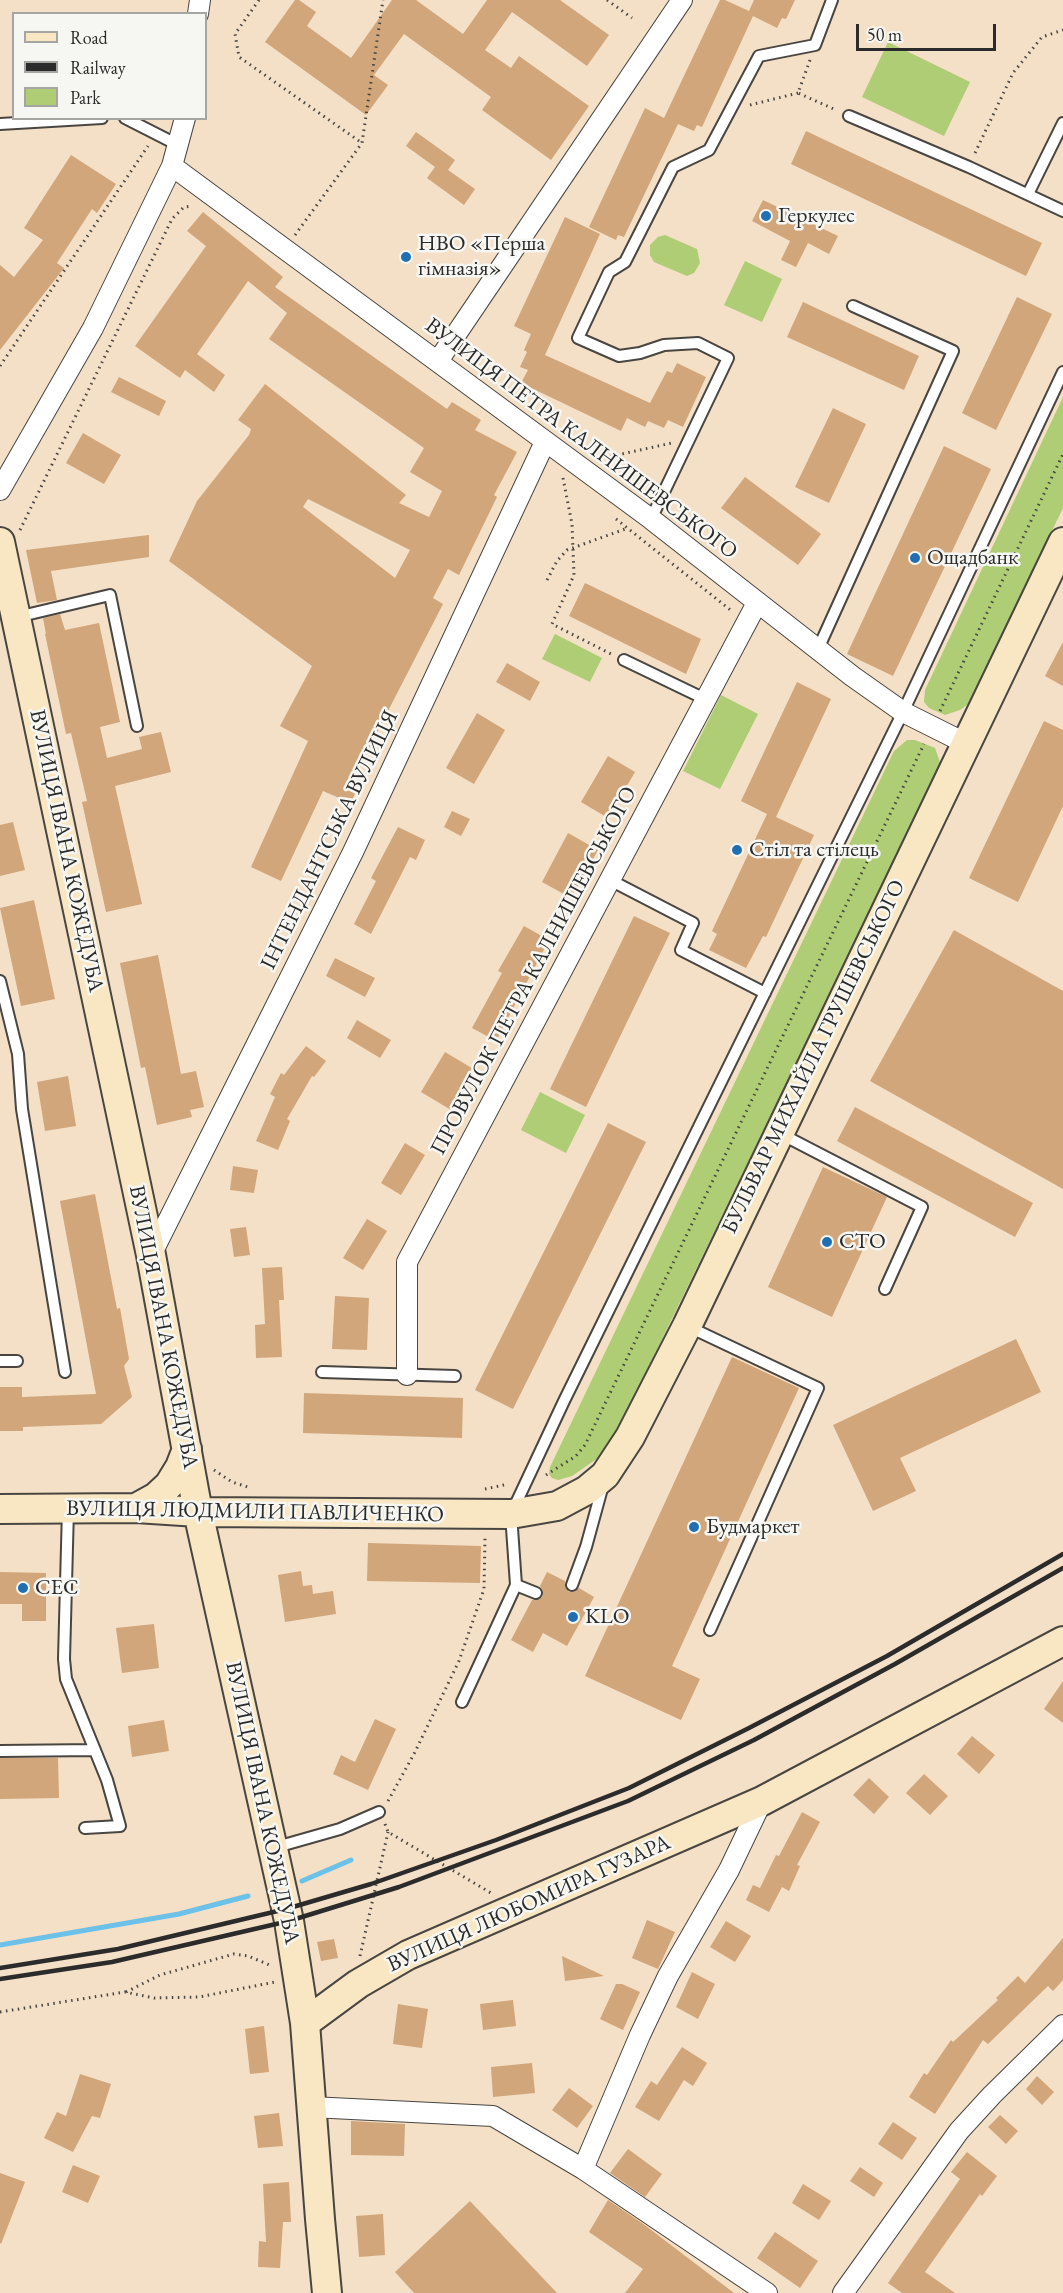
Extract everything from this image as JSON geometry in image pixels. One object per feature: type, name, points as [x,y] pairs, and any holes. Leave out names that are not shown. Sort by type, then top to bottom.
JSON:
[{"type":"main road","name":"ВУЛИЦЯ ІВАНА КОЖЕДУБА","points":[[8,540],[17,616],[150,1255],[196,1462],[198,1512],[273,1848],[298,1978],[305,2024],[327,2293]]},
{"type":"main road","name":"БУЛЬВАР МИХАЙЛА ГРУШЕВСЬКОГО","points":[[511,1514],[557,1506],[587,1490],[605,1475],[630,1437],[687,1326],[778,1132],[1063,542]]},
{"type":"main road","points":[[209,1560],[196,1539],[181,1523],[148,1509],[156,1497],[169,1485],[180,1467],[196,1462],[208,1491],[225,1503],[255,1501]]},
{"type":"main road","points":[[209,1560],[214,1540],[227,1525],[255,1501]]},
{"type":"main road","name":"ВУЛИЦЯ ЛЮДМИЛИ ПАВЛИЧЕНКО","points":[[0,1509],[148,1509],[198,1512],[255,1501],[511,1514]]},
{"type":"main road","name":"ВУЛИЦЯ ЛЮБОМИРА ГУЗАРА","points":[[305,2024],[358,1984],[408,1954],[762,1801],[1063,1641]]},
{"type":"street","points":[[438,361],[682,0]]},
{"type":"street","points":[[0,490],[93,328],[172,166],[184,120]]},
{"type":"street","name":"ВУЛИЦЯ ПЕТРА КАЛНИШЕВСЬКОГО","points":[[172,166],[651,519],[757,603],[903,712],[965,743]]},
{"type":"street","name":"ІНТЕНДАНТСЬКА ВУЛИЦЯ","points":[[150,1255],[354,852],[545,442]]},
{"type":"street","name":"ПРОВУЛОК ПЕТРА КАЛНИШЕВСЬКОГО","points":[[407,1375],[407,1262],[757,603]]},
{"type":"street","points":[[584,2169],[640,2035],[668,1976],[729,1870],[762,1801]]},
{"type":"street","points":[[843,2293],[959,2131],[1063,2025]]},
{"type":"street","points":[[310,2107],[493,2116],[584,2169],[767,2293]]},
{"type":"lane","points":[[651,519],[728,358],[698,343],[664,345],[640,353],[619,356],[578,338],[609,272],[625,262],[673,167],[710,150],[759,56],[815,45],[832,0]]},
{"type":"lane","points":[[849,116],[969,167],[1063,211]]},
{"type":"lane","points":[[0,124],[68,120]]},
{"type":"lane","points":[[129,120],[178,144]]},
{"type":"lane","points":[[1028,194],[1063,123]]},
{"type":"lane","points":[[818,649],[953,351],[853,306]]},
{"type":"lane","points":[[462,1702],[516,1585],[511,1514],[903,712],[1063,372]]},
{"type":"lane","points":[[17,616],[110,595],[137,726]]},
{"type":"lane","points":[[624,660],[705,699]]},
{"type":"lane","points":[[610,880],[693,923],[681,950],[765,993]]},
{"type":"lane","points":[[0,981],[18,1054],[22,1109],[65,1372]]},
{"type":"lane","points":[[778,1132],[922,1207],[885,1289]]},
{"type":"lane","points":[[687,1326],[818,1388],[710,1630]]},
{"type":"lane","points":[[0,1361],[17,1361]]},
{"type":"lane","points":[[322,1372],[455,1376]]},
{"type":"lane","points":[[572,1585],[586,1547],[605,1475]]},
{"type":"lane","points":[[68,1509],[64,1659],[66,1679],[107,1780],[120,1826],[85,1828]]},
{"type":"lane","points":[[516,1585],[536,1593]]},
{"type":"lane","points":[[0,1751],[95,1750]]},
{"type":"lane","points":[[273,1848],[340,1829],[379,1812]]},
{"type":"path","points":[[259,0],[234,34],[239,57],[362,143]]},
{"type":"path","points":[[285,249],[362,143],[383,0]]},
{"type":"path","points":[[607,0],[632,18]]},
{"type":"path","points":[[969,167],[1013,73],[1042,37],[1063,30]]},
{"type":"path","points":[[798,93],[815,45]]},
{"type":"path","points":[[731,109],[798,93],[849,116]]},
{"type":"path","points":[[0,366],[150,142]]},
{"type":"path","points":[[8,540],[172,219],[184,207],[198,205]]},
{"type":"path","points":[[592,460],[688,440]]},
{"type":"path","points":[[482,1490],[549,1474],[576,1456],[585,1445],[1063,454]]},
{"type":"path","points":[[572,484],[563,477],[572,524],[574,575],[552,624],[624,660]]},
{"type":"path","points":[[609,514],[746,622]]},
{"type":"path","points":[[547,580],[557,561],[567,550],[628,528]]},
{"type":"path","points":[[196,1462],[232,1482],[255,1501]]},
{"type":"path","points":[[485,1538],[484,1589],[459,1661],[393,1795],[379,1812],[388,1832],[516,1908]]},
{"type":"path","points":[[358,1984],[360,1955],[388,1832]]},
{"type":"path","points":[[0,2012],[125,1992],[160,1975],[234,1954],[249,1956],[298,1978]]},
{"type":"path","points":[[125,1992],[154,1998],[199,1997],[298,1978]]},
{"type":"green space","points":[[888,42],[970,82],[944,136],[862,97]]},
{"type":"green space","points":[[665,235],[697,249],[700,263],[694,273],[687,276],[654,262],[650,255],[650,245],[658,237]]},
{"type":"green space","points":[[745,261],[782,279],[762,322],[724,305]]},
{"type":"green space","points":[[1063,397],[1063,508],[971,698],[960,710],[945,715],[929,708],[924,702],[925,690]]},
{"type":"green space","points":[[555,634],[602,658],[590,682],[542,659]]},
{"type":"green space","points":[[721,695],[758,714],[720,789],[683,771]]},
{"type":"green space","points":[[907,740],[915,740],[935,748],[940,762],[939,770],[608,1446],[598,1458],[572,1476],[558,1480],[552,1478],[549,1474],[550,1467],[894,751]]},
{"type":"green space","points":[[540,1092],[585,1115],[566,1153],[521,1130]]},
{"type":"building","points":[[295,0],[299,0],[316,12],[307,26],[351,58],[392,0],[416,0],[463,34],[487,0],[560,0],[609,35],[587,66],[512,12],[485,50],[511,68],[519,56],[589,106],[551,160],[482,110],[491,97],[404,34],[374,75],[388,85],[366,115],[265,42]]},
{"type":"building","points":[[720,0],[749,11],[754,0],[795,0],[786,19],[782,18],[777,28],[753,16],[702,127],[697,125],[694,131],[678,124],[624,237],[618,235],[616,240],[589,227],[645,108],[664,118]]},
{"type":"building","points":[[806,131],[1042,243],[1026,276],[791,164]]},
{"type":"building","points":[[416,132],[455,160],[448,170],[475,189],[464,205],[427,178],[435,167],[406,146]]},
{"type":"building","points":[[71,155],[116,184],[97,213],[92,209],[57,263],[64,268],[0,350],[0,265],[14,277],[43,240],[24,228]]},
{"type":"building","points":[[763,200],[838,236],[829,254],[808,243],[796,267],[781,260],[790,241],[752,221]]},
{"type":"building","points":[[203,212],[283,277],[275,287],[447,409],[452,402],[481,420],[475,430],[517,452],[494,495],[497,497],[459,575],[448,569],[433,598],[443,604],[351,783],[358,786],[351,803],[323,791],[281,881],[251,867],[308,741],[280,726],[312,666],[169,561],[197,501],[249,435],[251,429],[238,420],[265,384],[406,495],[399,503],[429,517],[442,491],[410,472],[424,448],[269,339],[287,313],[248,281],[197,354],[225,375],[214,392],[185,370],[180,378],[135,346],[206,246],[187,231]],"holes":[[[308,499],[410,550],[395,578],[303,507]]]},
{"type":"building","points":[[565,217],[600,234],[545,355],[650,403],[667,371],[672,373],[677,363],[706,377],[683,427],[668,420],[664,428],[648,421],[645,427],[627,418],[621,431],[521,383],[528,370],[520,367],[527,352],[524,350],[531,334],[514,326]]},
{"type":"building","points":[[1017,297],[1052,314],[996,430],[962,413]]},
{"type":"building","points":[[803,302],[919,356],[904,390],[787,337]]},
{"type":"building","points":[[119,377],[166,401],[159,416],[111,392]]},
{"type":"building","points":[[833,408],[866,424],[829,503],[795,487]]},
{"type":"building","points":[[83,433],[121,455],[104,484],[66,463]]},
{"type":"building","points":[[944,446],[991,469],[893,676],[847,654]]},
{"type":"building","points":[[745,477],[821,534],[798,565],[721,508]]},
{"type":"building","points":[[149,535],[149,557],[51,571],[57,600],[37,603],[26,550]]},
{"type":"building","points":[[585,583],[701,639],[686,674],[569,616]]},
{"type":"building","points":[[60,614],[65,630],[99,623],[120,722],[100,727],[107,758],[142,749],[139,737],[161,732],[171,772],[115,786],[142,904],[106,912],[82,802],[87,801],[71,733],[66,734],[45,634],[43,618]]},
{"type":"building","points":[[1063,642],[1063,686],[1045,676]]},
{"type":"building","points":[[507,663],[540,682],[530,701],[496,682]]},
{"type":"building","points":[[797,682],[831,699],[776,817],[814,835],[766,937],[763,936],[746,968],[709,950],[717,934],[712,931],[767,814],[741,801]]},
{"type":"building","points":[[477,713],[505,730],[474,784],[446,768]]},
{"type":"building","points":[[1044,721],[1063,730],[1063,806],[1018,902],[969,878]]},
{"type":"building","points":[[608,756],[635,772],[608,818],[581,802]]},
{"type":"building","points":[[452,811],[470,819],[461,836],[444,827]]},
{"type":"building","points":[[13,822],[25,870],[0,876],[0,825]]},
{"type":"building","points":[[398,827],[425,840],[416,860],[410,857],[371,934],[354,924],[376,881],[371,878]]},
{"type":"building","points":[[568,833],[598,850],[571,898],[542,882]]},
{"type":"building","points":[[34,900],[55,999],[21,1006],[0,908]]},
{"type":"building","points":[[634,916],[670,933],[586,1107],[550,1089]]},
{"type":"building","points":[[524,926],[549,940],[496,1041],[472,1028],[502,973],[498,971]]},
{"type":"building","points":[[954,930],[1063,991],[1063,1189],[870,1081]]},
{"type":"building","points":[[158,955],[181,1074],[196,1071],[204,1107],[190,1110],[192,1117],[157,1125],[145,1067],[141,1068],[120,963]]},
{"type":"building","points":[[335,958],[375,978],[365,997],[326,976]]},
{"type":"building","points":[[357,1020],[391,1040],[380,1058],[347,1038]]},
{"type":"building","points":[[306,1046],[326,1061],[314,1077],[312,1076],[287,1119],[290,1121],[278,1150],[256,1141],[275,1097],[270,1094],[281,1073],[284,1075]]},
{"type":"building","points":[[445,1052],[475,1070],[451,1110],[421,1092]]},
{"type":"building","points":[[68,1076],[76,1126],[45,1131],[37,1082]]},
{"type":"building","points":[[855,1107],[1033,1203],[1015,1237],[837,1141]]},
{"type":"building","points":[[608,1123],[646,1142],[513,1409],[475,1390]]},
{"type":"building","points":[[405,1143],[425,1155],[401,1195],[381,1183]]},
{"type":"building","points":[[233,1166],[258,1170],[254,1193],[230,1190]]},
{"type":"building","name":"СТО","points":[[823,1167],[887,1197],[832,1317],[768,1287]]},
{"type":"building","points":[[95,1194],[117,1309],[120,1308],[129,1359],[124,1366],[132,1397],[101,1424],[23,1427],[23,1431],[0,1431],[0,1387],[22,1387],[22,1397],[96,1394],[60,1201]]},
{"type":"building","points":[[367,1219],[387,1231],[363,1270],[343,1258]]},
{"type":"building","points":[[246,1227],[250,1255],[234,1257],[230,1229]]},
{"type":"building","points":[[282,1267],[284,1300],[279,1300],[282,1357],[256,1358],[255,1325],[265,1324],[262,1268]]},
{"type":"building","points":[[335,1296],[369,1298],[367,1350],[332,1349]]},
{"type":"building","points":[[1016,1339],[1041,1392],[900,1458],[916,1491],[873,1511],[833,1425]]},
{"type":"building","name":"Будмаркет","points":[[732,1357],[799,1388],[672,1666],[700,1679],[681,1720],[585,1676]]},
{"type":"building","points":[[304,1393],[463,1398],[462,1438],[303,1433]]},
{"type":"building","points":[[368,1543],[481,1546],[480,1583],[367,1581]]},
{"type":"building","points":[[301,1571],[303,1586],[312,1585],[313,1594],[333,1591],[336,1614],[285,1622],[278,1575]]},
{"type":"building","name":"СЕС","points":[[0,1572],[46,1573],[46,1621],[22,1621],[22,1604],[0,1604]]},
{"type":"building","points":[[547,1572],[565,1581],[565,1587],[569,1592],[574,1592],[579,1588],[594,1597],[567,1646],[543,1633],[533,1652],[511,1640],[532,1600],[538,1600],[543,1596],[540,1586]]},
{"type":"building","points":[[154,1624],[159,1668],[122,1673],[116,1628]]},
{"type":"building","points":[[1063,1681],[1063,1723],[1044,1709]]},
{"type":"building","points":[[375,1719],[396,1729],[368,1790],[333,1774],[341,1755],[355,1762]]},
{"type":"building","points":[[164,1720],[169,1751],[132,1757],[128,1726]]},
{"type":"building","points":[[972,1736],[995,1755],[979,1774],[957,1754]]},
{"type":"building","points":[[0,1758],[58,1758],[59,1798],[0,1799]]},
{"type":"building","points":[[924,1774],[948,1796],[930,1815],[906,1793]]},
{"type":"building","points":[[869,1778],[889,1797],[874,1814],[853,1795]]},
{"type":"building","points":[[802,1812],[820,1822],[797,1865],[800,1866],[789,1891],[782,1887],[769,1912],[746,1900],[753,1885],[760,1888],[776,1855],[779,1856]]},
{"type":"building","points":[[647,1920],[675,1932],[658,1969],[632,1958]]},
{"type":"building","points":[[726,1921],[751,1936],[735,1962],[710,1947]]},
{"type":"building","points":[[1063,1938],[1063,1980],[1053,1991],[1048,1986],[988,2044],[983,2040],[935,2114],[909,2097],[924,2073],[927,2075],[951,2040],[953,2042],[998,2000],[996,1998],[1018,1976],[1025,1983]]},
{"type":"building","points":[[334,1939],[338,1958],[321,1961],[317,1942]]},
{"type":"building","points":[[562,1956],[604,1976],[565,1981]]},
{"type":"building","points":[[692,1972],[715,1984],[698,2019],[676,2007]]},
{"type":"building","points":[[616,1984],[622,1984],[640,1992],[623,2030],[600,2019]]},
{"type":"building","points":[[513,2000],[516,2026],[483,2030],[480,2004]]},
{"type":"building","points":[[398,2004],[428,2009],[422,2048],[393,2044]]},
{"type":"building","points":[[264,2026],[269,2072],[250,2074],[245,2029]]},
{"type":"building","points":[[682,2047],[707,2063],[693,2086],[684,2080],[659,2121],[635,2107],[651,2081],[657,2085]]},
{"type":"building","points":[[532,2063],[535,2093],[493,2097],[491,2067]]},
{"type":"building","points":[[80,2074],[111,2084],[100,2118],[92,2116],[73,2152],[44,2138],[57,2112],[66,2116]]},
{"type":"building","points":[[1037,2076],[1054,2092],[1042,2105],[1026,2089]]},
{"type":"building","points":[[569,2088],[593,2106],[577,2128],[552,2110]]},
{"type":"building","points":[[279,2113],[283,2146],[258,2148],[254,2116]]},
{"type":"building","points":[[1000,2115],[1018,2131],[1006,2144],[988,2127]]},
{"type":"building","points":[[351,2121],[405,2124],[404,2156],[351,2155]]},
{"type":"building","points":[[893,2122],[917,2138],[902,2160],[878,2144]]},
{"type":"building","points":[[628,2149],[662,2174],[645,2197],[610,2173]]},
{"type":"building","points":[[967,2152],[997,2176],[982,2196],[980,2194],[925,2272],[955,2293],[902,2293],[888,2283],[960,2179],[951,2172]]},
{"type":"building","points":[[73,2165],[100,2176],[88,2203],[62,2192]]},
{"type":"building","points":[[860,2167],[883,2183],[874,2197],[850,2181]]},
{"type":"building","points":[[0,2173],[25,2182],[1,2244],[0,2243]]},
{"type":"building","points":[[289,2182],[291,2222],[283,2222],[280,2268],[258,2267],[259,2241],[266,2242],[263,2184]]},
{"type":"building","points":[[803,2184],[831,2201],[819,2220],[792,2203]]},
{"type":"building","points":[[608,2200],[734,2293],[625,2293],[643,2269],[589,2232]]},
{"type":"building","points":[[470,2201],[557,2293],[414,2293],[395,2272]]},
{"type":"building","points":[[383,2214],[385,2255],[359,2257],[356,2216]]},
{"type":"building","points":[[775,2232],[818,2261],[800,2288],[757,2258]]},
{"type":"waterway","points":[[302,1881],[351,1860]]},
{"type":"waterway","points":[[0,1945],[179,1914],[248,1896]]},
{"type":"railway","points":[[0,1968],[118,1949],[286,1909],[371,1884],[496,1840],[629,1788],[749,1728],[887,1656],[1063,1554]]},
{"type":"railway","points":[[0,1979],[112,1962],[289,1921],[399,1887],[628,1801],[754,1740],[895,1664],[1063,1568]]},
{"type":"place","name":"Геркулес","points":[[766,216]]},
{"type":"place","name":"НВО «Перша гімназія»","points":[[406,257]]},
{"type":"place","name":"Ощадбанк","points":[[915,558]]},
{"type":"place","name":"Стіл та стілець","points":[[737,850]]},
{"type":"place","name":"СТО","points":[[827,1242]]},
{"type":"place","name":"Будмаркет","points":[[694,1527]]},
{"type":"place","name":"СЕС","points":[[23,1588]]},
{"type":"place","name":"KLO","points":[[573,1617]]}]
